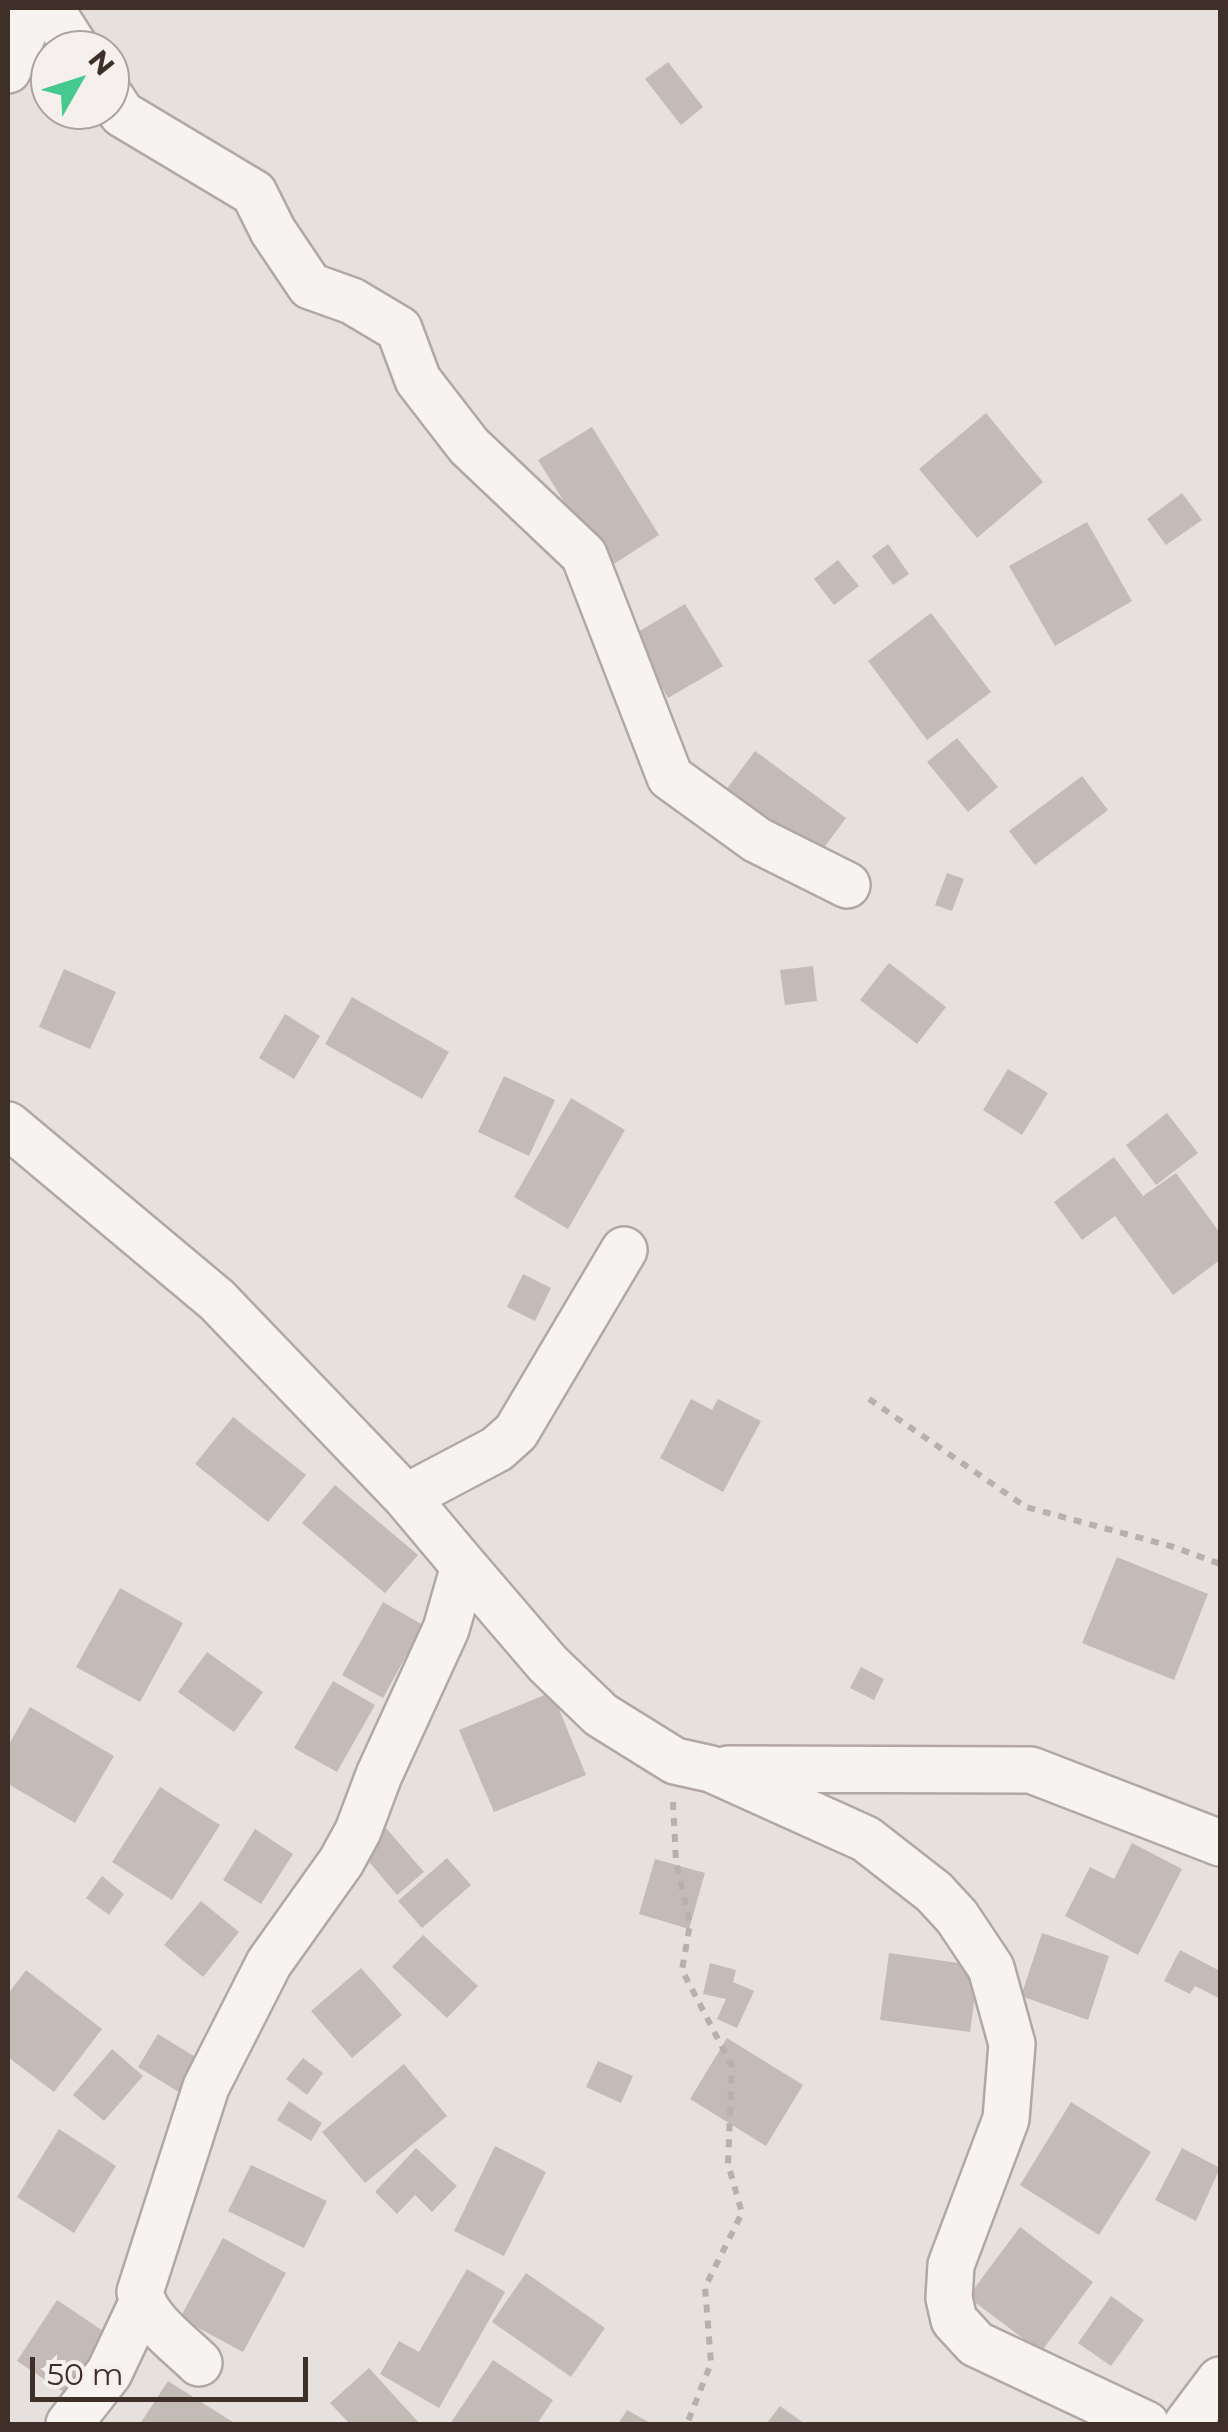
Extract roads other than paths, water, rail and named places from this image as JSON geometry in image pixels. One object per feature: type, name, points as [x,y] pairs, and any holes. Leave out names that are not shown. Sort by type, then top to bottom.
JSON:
[{"type":"street","points":[[8,70],[28,22],[26,8]]},
{"type":"street","points":[[50,8],[64,30]]},
{"type":"street","points":[[130,119],[254,192],[273,231],[310,286],[352,301],[399,330],[418,380],[468,446],[584,555],[670,777],[757,840],[846,885]]},
{"type":"street","points":[[8,1125],[217,1300],[406,1497],[548,1664],[601,1715],[693,1765],[866,1839],[934,1892],[976,1942],[992,1968],[1012,2044],[1006,2119],[951,2265],[949,2298],[954,2320],[976,2344],[1140,2423]]},
{"type":"street","points":[[406,1497],[497,1449],[516,1432],[624,1250]]},
{"type":"street","points":[[199,2363],[142,2304],[140,2292],[206,2087],[269,1962],[342,1862],[358,1831],[378,1775],[446,1629],[464,1566]]},
{"type":"street","points":[[693,1765],[1031,1770],[1220,1843]]},
{"type":"street","points":[[69,2424],[109,2373],[142,2304]]},
{"type":"street","points":[[1186,2424],[1220,2380]]}]
